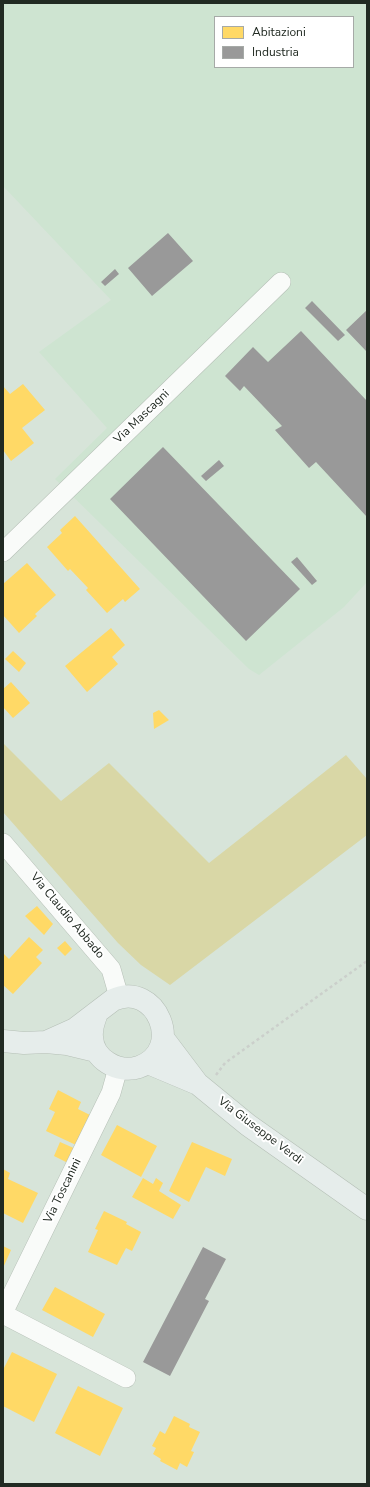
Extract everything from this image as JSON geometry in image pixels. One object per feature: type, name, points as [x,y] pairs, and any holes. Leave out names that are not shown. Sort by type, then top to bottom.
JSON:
[{"type":"main road","points":[[46,1042],[76,1029],[104,1006],[119,997],[134,997],[144,1001],[153,1008],[160,1017],[163,1027],[163,1038],[160,1048],[155,1056],[148,1063],[128,1069],[118,1068],[109,1064],[96,1051],[92,1039],[92,1026],[97,1013]]},
{"type":"main road","points":[[163,1038],[201,1087]]},
{"type":"main road","points":[[3,1040],[24,1043],[46,1042],[67,1044],[96,1051]]},
{"type":"main road","name":"Via Giuseppe Verdi","points":[[148,1063],[201,1087],[248,1125],[367,1209]]},
{"type":"street","name":"Via Mascagni","points":[[3,552],[281,282]]},
{"type":"street","name":"Via Claudio Abbado","points":[[3,843],[112,969],[119,997]]},
{"type":"street","name":"Via Toscanini","points":[[118,1068],[110,1093],[3,1314],[126,1378]]},
{"type":"path","points":[[201,1087],[225,1063],[367,961]]},
{"type":"shaded area","points":[[3,3],[367,3],[367,582],[344,607],[259,675],[249,669],[55,479],[107,428],[39,352],[111,300],[3,186]]},
{"type":"shaded area","points":[[3,743],[61,801],[109,763],[209,863],[346,755],[367,779],[367,835],[170,985],[141,965],[118,943],[3,812]]},
{"type":"building: Abitazioni","points":[[23,384],[45,410],[22,428],[34,443],[11,461],[3,450],[3,386],[10,394]]},
{"type":"building: Abitazioni","points":[[75,516],[140,589],[125,602],[123,599],[107,613],[86,590],[88,588],[70,569],[68,571],[47,547],[62,533],[60,530]]},
{"type":"building: Abitazioni","points":[[27,563],[56,595],[35,614],[37,616],[19,633],[3,615],[3,584]]},
{"type":"building: Abitazioni","points":[[111,628],[125,645],[112,657],[118,664],[87,692],[65,666]]},
{"type":"building: Abitazioni","points":[[13,651],[26,663],[19,672],[5,659]]},
{"type":"building: Abitazioni","points":[[11,682],[30,703],[13,718],[3,707],[3,689]]},
{"type":"building: Abitazioni","points":[[159,710],[169,720],[154,729],[153,713]]},
{"type":"building: Abitazioni","points":[[37,906],[53,924],[44,935],[25,916]]},
{"type":"building: Abitazioni","points":[[29,937],[43,950],[36,957],[42,963],[13,994],[3,985],[3,953],[9,959]]},
{"type":"building: Abitazioni","points":[[65,941],[72,949],[65,956],[57,948]]},
{"type":"building: Abitazioni","points":[[58,1090],[81,1102],[78,1109],[90,1115],[76,1145],[46,1131],[55,1112],[49,1109]]},
{"type":"building: Abitazioni","points":[[117,1125],[157,1146],[141,1177],[101,1155]]},
{"type":"building: Abitazioni","points":[[60,1142],[76,1149],[68,1163],[54,1156]]},
{"type":"building: Abitazioni","points":[[192,1142],[232,1159],[225,1176],[206,1167],[189,1202],[169,1191]]},
{"type":"building: Abitazioni","points":[[3,1169],[10,1173],[8,1179],[38,1193],[23,1223],[3,1213]]},
{"type":"building: Abitazioni","points":[[143,1178],[153,1184],[156,1178],[163,1183],[159,1191],[181,1205],[173,1219],[132,1197]]},
{"type":"building: Abitazioni","points":[[104,1211],[127,1222],[126,1224],[141,1232],[132,1251],[126,1248],[117,1265],[88,1252],[98,1230],[95,1229]]},
{"type":"building: Abitazioni","points":[[3,1246],[11,1250],[3,1268]]},
{"type":"building: Abitazioni","points":[[55,1287],[105,1314],[93,1337],[42,1310]]},
{"type":"building: Abitazioni","points":[[12,1352],[57,1374],[34,1422],[3,1406],[3,1370]]},
{"type":"building: Abitazioni","points":[[78,1386],[123,1408],[100,1456],[55,1433]]},
{"type":"building: Abitazioni","points":[[174,1416],[190,1424],[189,1427],[200,1432],[191,1451],[194,1452],[187,1467],[180,1463],[177,1470],[160,1461],[161,1459],[153,1454],[156,1448],[152,1446],[160,1431],[165,1434]]},
{"type":"building: Industria","points":[[168,233],[193,261],[152,296],[128,268]]},
{"type":"building: Industria","points":[[115,269],[119,274],[105,286],[101,282]]},
{"type":"building: Industria","points":[[312,301],[345,335],[338,341],[305,308]]},
{"type":"building: Industria","points":[[367,310],[367,352],[346,330]]},
{"type":"building: Industria","points":[[301,331],[367,401],[367,517],[316,462],[309,468],[275,430],[282,426],[244,386],[240,391],[225,376],[253,347],[268,362]]},
{"type":"building: Industria","points":[[163,447],[300,589],[246,641],[110,499]]},
{"type":"building: Industria","points":[[219,460],[224,466],[206,481],[201,476]]},
{"type":"building: Industria","points":[[297,557],[317,581],[312,585],[291,562]]},
{"type":"building: Industria","points":[[203,1247],[226,1259],[205,1299],[209,1301],[170,1376],[143,1362]]}]
